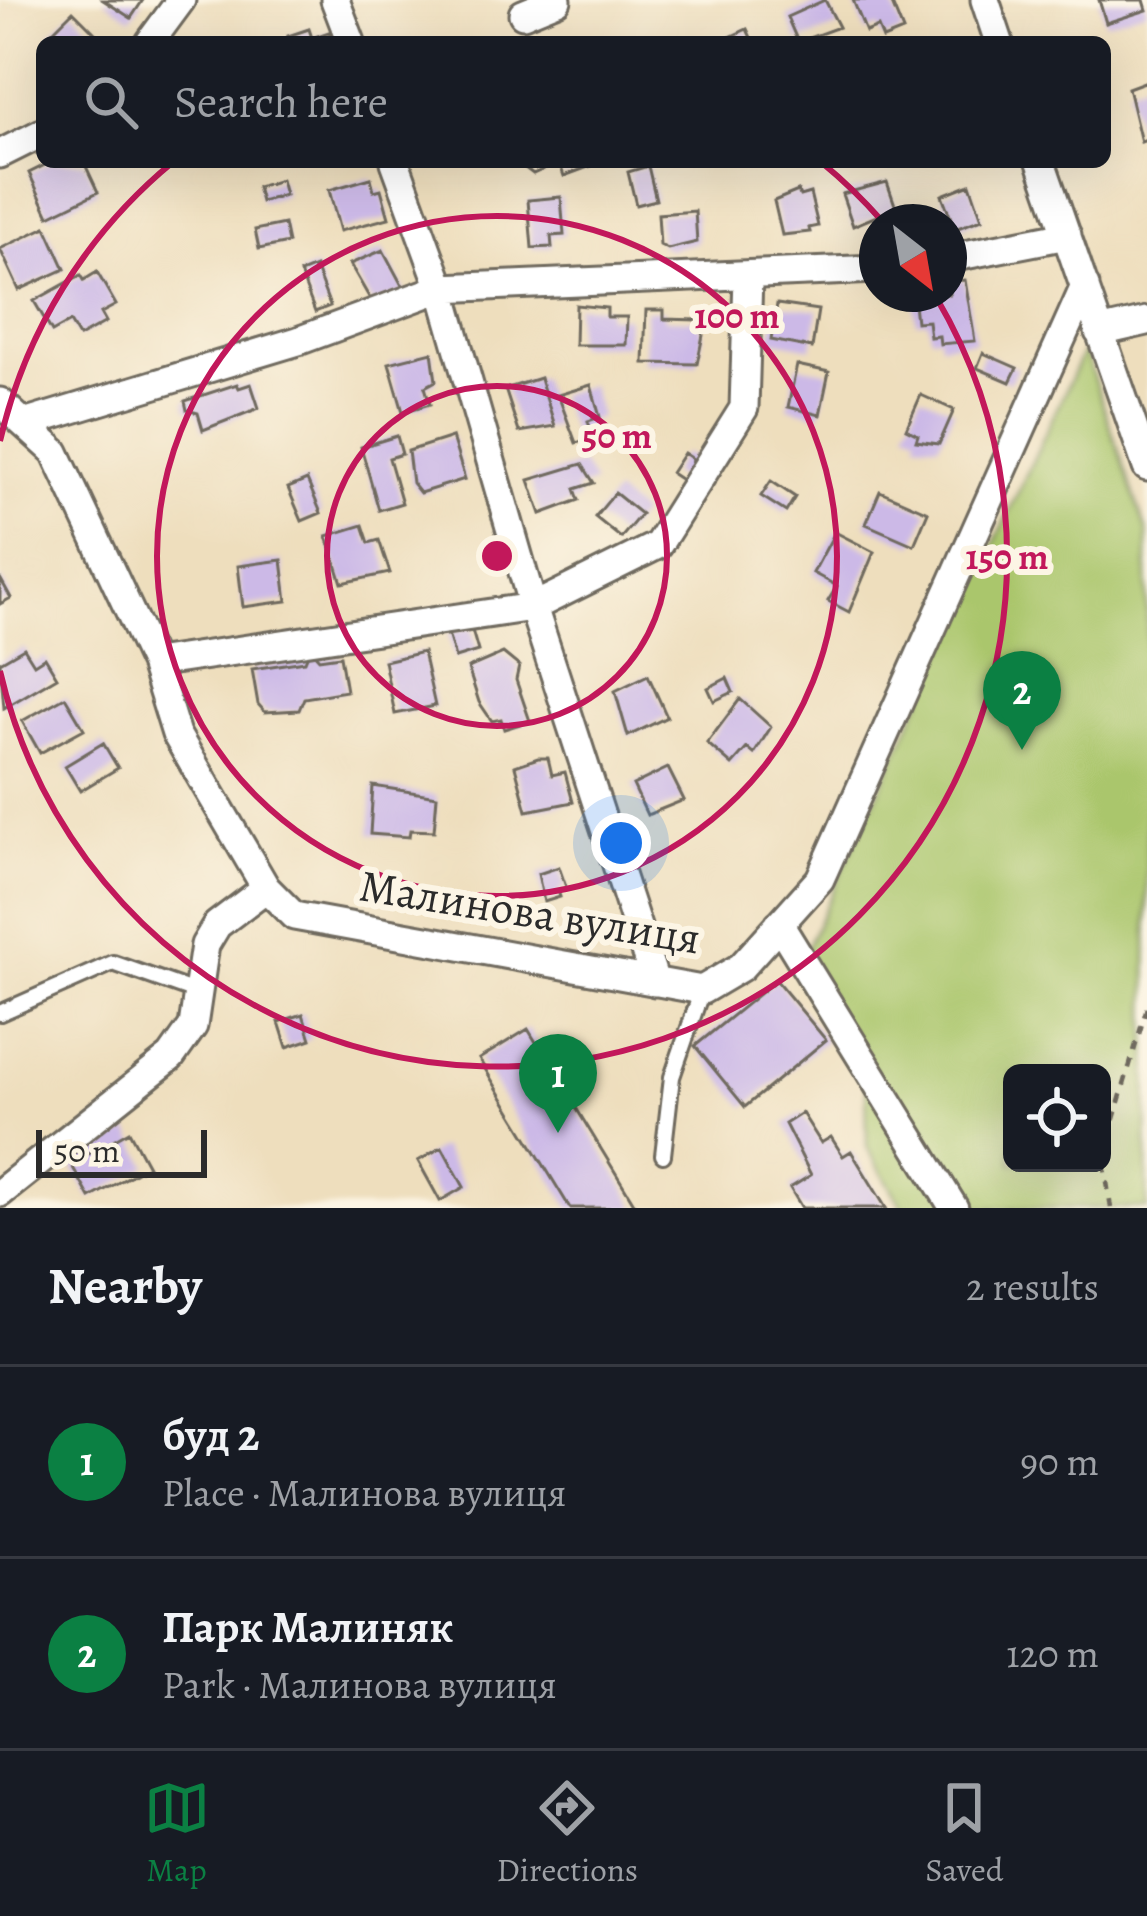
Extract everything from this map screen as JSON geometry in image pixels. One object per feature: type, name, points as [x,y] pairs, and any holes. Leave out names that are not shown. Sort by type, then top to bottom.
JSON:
[{"type":"street","points":[[154,36],[181,0]]},
{"type":"street","points":[[335,0],[349,36]]},
{"type":"street","points":[[523,14],[557,0]]},
{"type":"street","points":[[985,0],[997,36]]},
{"type":"street","points":[[0,154],[36,136]]},
{"type":"street","points":[[397,168],[441,288],[533,607],[656,982]]},
{"type":"street","points":[[1043,168],[1147,467]]},
{"type":"street","points":[[967,254],[1066,235]]},
{"type":"street","points":[[27,422],[298,341],[441,288],[859,269]]},
{"type":"street","points":[[154,663],[533,607],[658,545],[744,407],[748,277]]},
{"type":"street","name":"Малинова вулиця","points":[[266,887],[295,916],[702,990],[741,967],[820,879],[1084,286]]},
{"type":"street","points":[[1099,332],[1147,321]]},
{"type":"street","points":[[0,402],[55,452],[154,663],[176,734],[266,887],[217,925],[199,962],[193,1026],[171,1057],[0,1193]]},
{"type":"street","points":[[779,924],[954,1208]]},
{"type":"lane","points":[[0,1013],[113,964],[198,993]]},
{"type":"lane","points":[[663,1155],[672,1077],[702,990]]},
{"type":"path","points":[[1111,1208],[1103,1156],[1147,1007]]},
{"type":"green space","points":[[1084,350],[1147,533],[1147,1208],[903,1208],[867,1147],[866,1073],[797,968]]},
{"type":"building","points":[[103,0],[143,0],[131,18]]},
{"type":"building","points":[[825,0],[839,27],[814,36],[795,36],[787,17]]},
{"type":"building","points":[[853,0],[901,0],[892,4],[903,31],[882,36],[878,27],[866,32]]},
{"type":"building","points":[[1099,0],[1144,0],[1147,10],[1106,23]]},
{"type":"building","points":[[73,11],[98,36],[52,36]]},
{"type":"building","points":[[1147,81],[1147,140],[1141,142],[1128,88]]},
{"type":"building","points":[[39,168],[87,168],[98,192],[49,216],[29,173]]},
{"type":"building","points":[[561,168],[586,168],[564,176]]},
{"type":"building","points":[[648,168],[656,200],[636,205],[628,172]]},
{"type":"building","points":[[371,178],[374,191],[381,189],[389,218],[340,231],[329,190]]},
{"type":"building","points":[[281,180],[285,195],[261,202],[257,187]]},
{"type":"building","points":[[887,182],[895,204],[859,204],[859,223],[853,226],[842,194]]},
{"type":"building","points":[[970,184],[982,219],[967,225],[967,204],[945,204],[942,195]]},
{"type":"building","points":[[798,191],[800,196],[810,193],[818,226],[809,228],[810,232],[782,235],[774,201]]},
{"type":"building","points":[[561,197],[564,235],[551,236],[552,247],[532,248],[528,200]]},
{"type":"building","points":[[695,211],[697,242],[668,249],[660,245],[658,214]]},
{"type":"building","points":[[284,224],[288,243],[259,249],[255,230]]},
{"type":"building","points":[[46,227],[65,269],[19,290],[0,249]]},
{"type":"building","points":[[383,250],[405,291],[373,304],[350,264]]},
{"type":"building","points":[[315,267],[330,306],[315,312],[300,273]]},
{"type":"building","points":[[97,272],[116,305],[101,313],[106,322],[79,337],[70,322],[52,332],[34,301],[81,275],[84,280]]},
{"type":"building","points":[[967,292],[975,341],[940,344],[939,336],[930,337],[928,321],[916,322],[915,312],[967,312]]},
{"type":"building","points":[[777,304],[818,310],[812,348],[771,340]]},
{"type":"building","points":[[576,305],[607,308],[607,317],[627,317],[626,345],[575,345]]},
{"type":"building","points":[[646,310],[664,310],[664,319],[698,320],[703,335],[697,364],[644,363]]},
{"type":"building","points":[[432,352],[436,381],[425,387],[430,404],[403,412],[389,363]]},
{"type":"building","points":[[983,353],[1017,368],[1010,382],[977,368]]},
{"type":"building","points":[[797,365],[829,372],[820,415],[788,407]]},
{"type":"building","points":[[540,378],[555,426],[519,432],[505,389]]},
{"type":"building","points":[[237,384],[239,388],[251,384],[259,408],[203,430],[198,413],[187,410],[185,401]]},
{"type":"building","points":[[591,385],[600,417],[588,421],[593,438],[576,443],[558,395]]},
{"type":"building","points":[[921,395],[954,410],[939,444],[916,441],[918,435],[906,429]]},
{"type":"building","points":[[397,436],[402,454],[389,458],[402,503],[379,510],[361,447]]},
{"type":"building","points":[[452,437],[465,479],[420,493],[412,483],[408,451]]},
{"type":"building","points":[[684,453],[699,463],[686,483],[671,473]]},
{"type":"building","points":[[582,464],[594,483],[575,489],[579,500],[541,514],[529,480]]},
{"type":"building","points":[[307,480],[321,513],[302,521],[288,488]]},
{"type":"building","points":[[771,481],[795,497],[786,512],[761,496]]},
{"type":"building","points":[[880,491],[928,512],[914,545],[866,524]]},
{"type":"building","points":[[615,493],[641,514],[621,538],[595,517]]},
{"type":"building","points":[[363,525],[369,543],[379,540],[390,573],[342,583],[327,536]]},
{"type":"building","points":[[835,532],[874,552],[849,612],[828,601],[837,586],[813,573]]},
{"type":"building","points":[[282,560],[287,601],[243,607],[238,566]]},
{"type":"building","points":[[0,578],[11,598],[0,604]]},
{"type":"building","points":[[471,627],[478,651],[455,658],[448,634]]},
{"type":"building","points":[[24,648],[34,664],[45,657],[57,677],[4,708],[0,662]]},
{"type":"building","points":[[310,649],[319,659],[340,656],[346,691],[304,698],[299,710],[265,712],[258,704],[252,669],[305,661]]},
{"type":"building","points":[[423,652],[435,706],[395,714],[384,661]]},
{"type":"building","points":[[503,653],[519,666],[516,680],[530,721],[504,729],[501,719],[492,721],[479,702],[468,668]]},
{"type":"building","points":[[648,675],[667,717],[628,736],[615,691]]},
{"type":"building","points":[[727,678],[733,692],[714,701],[708,688]]},
{"type":"building","points":[[65,697],[84,729],[40,753],[22,721]]},
{"type":"building","points":[[740,699],[771,727],[754,754],[747,748],[732,765],[707,743]]},
{"type":"building","points":[[103,743],[118,768],[80,791],[65,766]]},
{"type":"building","points":[[548,758],[552,775],[565,772],[573,802],[527,811],[515,766]]},
{"type":"building","points":[[668,768],[684,800],[647,815],[633,785]]},
{"type":"building","points":[[373,786],[437,796],[434,831],[410,830],[409,837],[370,834]]},
{"type":"building","points":[[559,867],[566,887],[558,890],[560,897],[544,902],[538,874]]},
{"type":"building","points":[[776,980],[826,1040],[745,1107],[695,1046]]},
{"type":"building","points":[[303,1014],[311,1039],[287,1047],[279,1022]]},
{"type":"building","points":[[528,1029],[637,1208],[570,1208],[479,1059]]},
{"type":"building","points":[[802,1113],[821,1143],[831,1137],[843,1156],[851,1151],[886,1208],[802,1208],[790,1188],[811,1175],[785,1124]]},
{"type":"building","points":[[129,1131],[148,1166],[90,1198],[71,1164]]},
{"type":"building","points":[[442,1147],[464,1187],[440,1201],[418,1161]]},
{"type":"place","name":"Парк Малиняк","points":[[1022,750]]},
{"type":"place","name":"буд 2","points":[[558,1133]]}]
